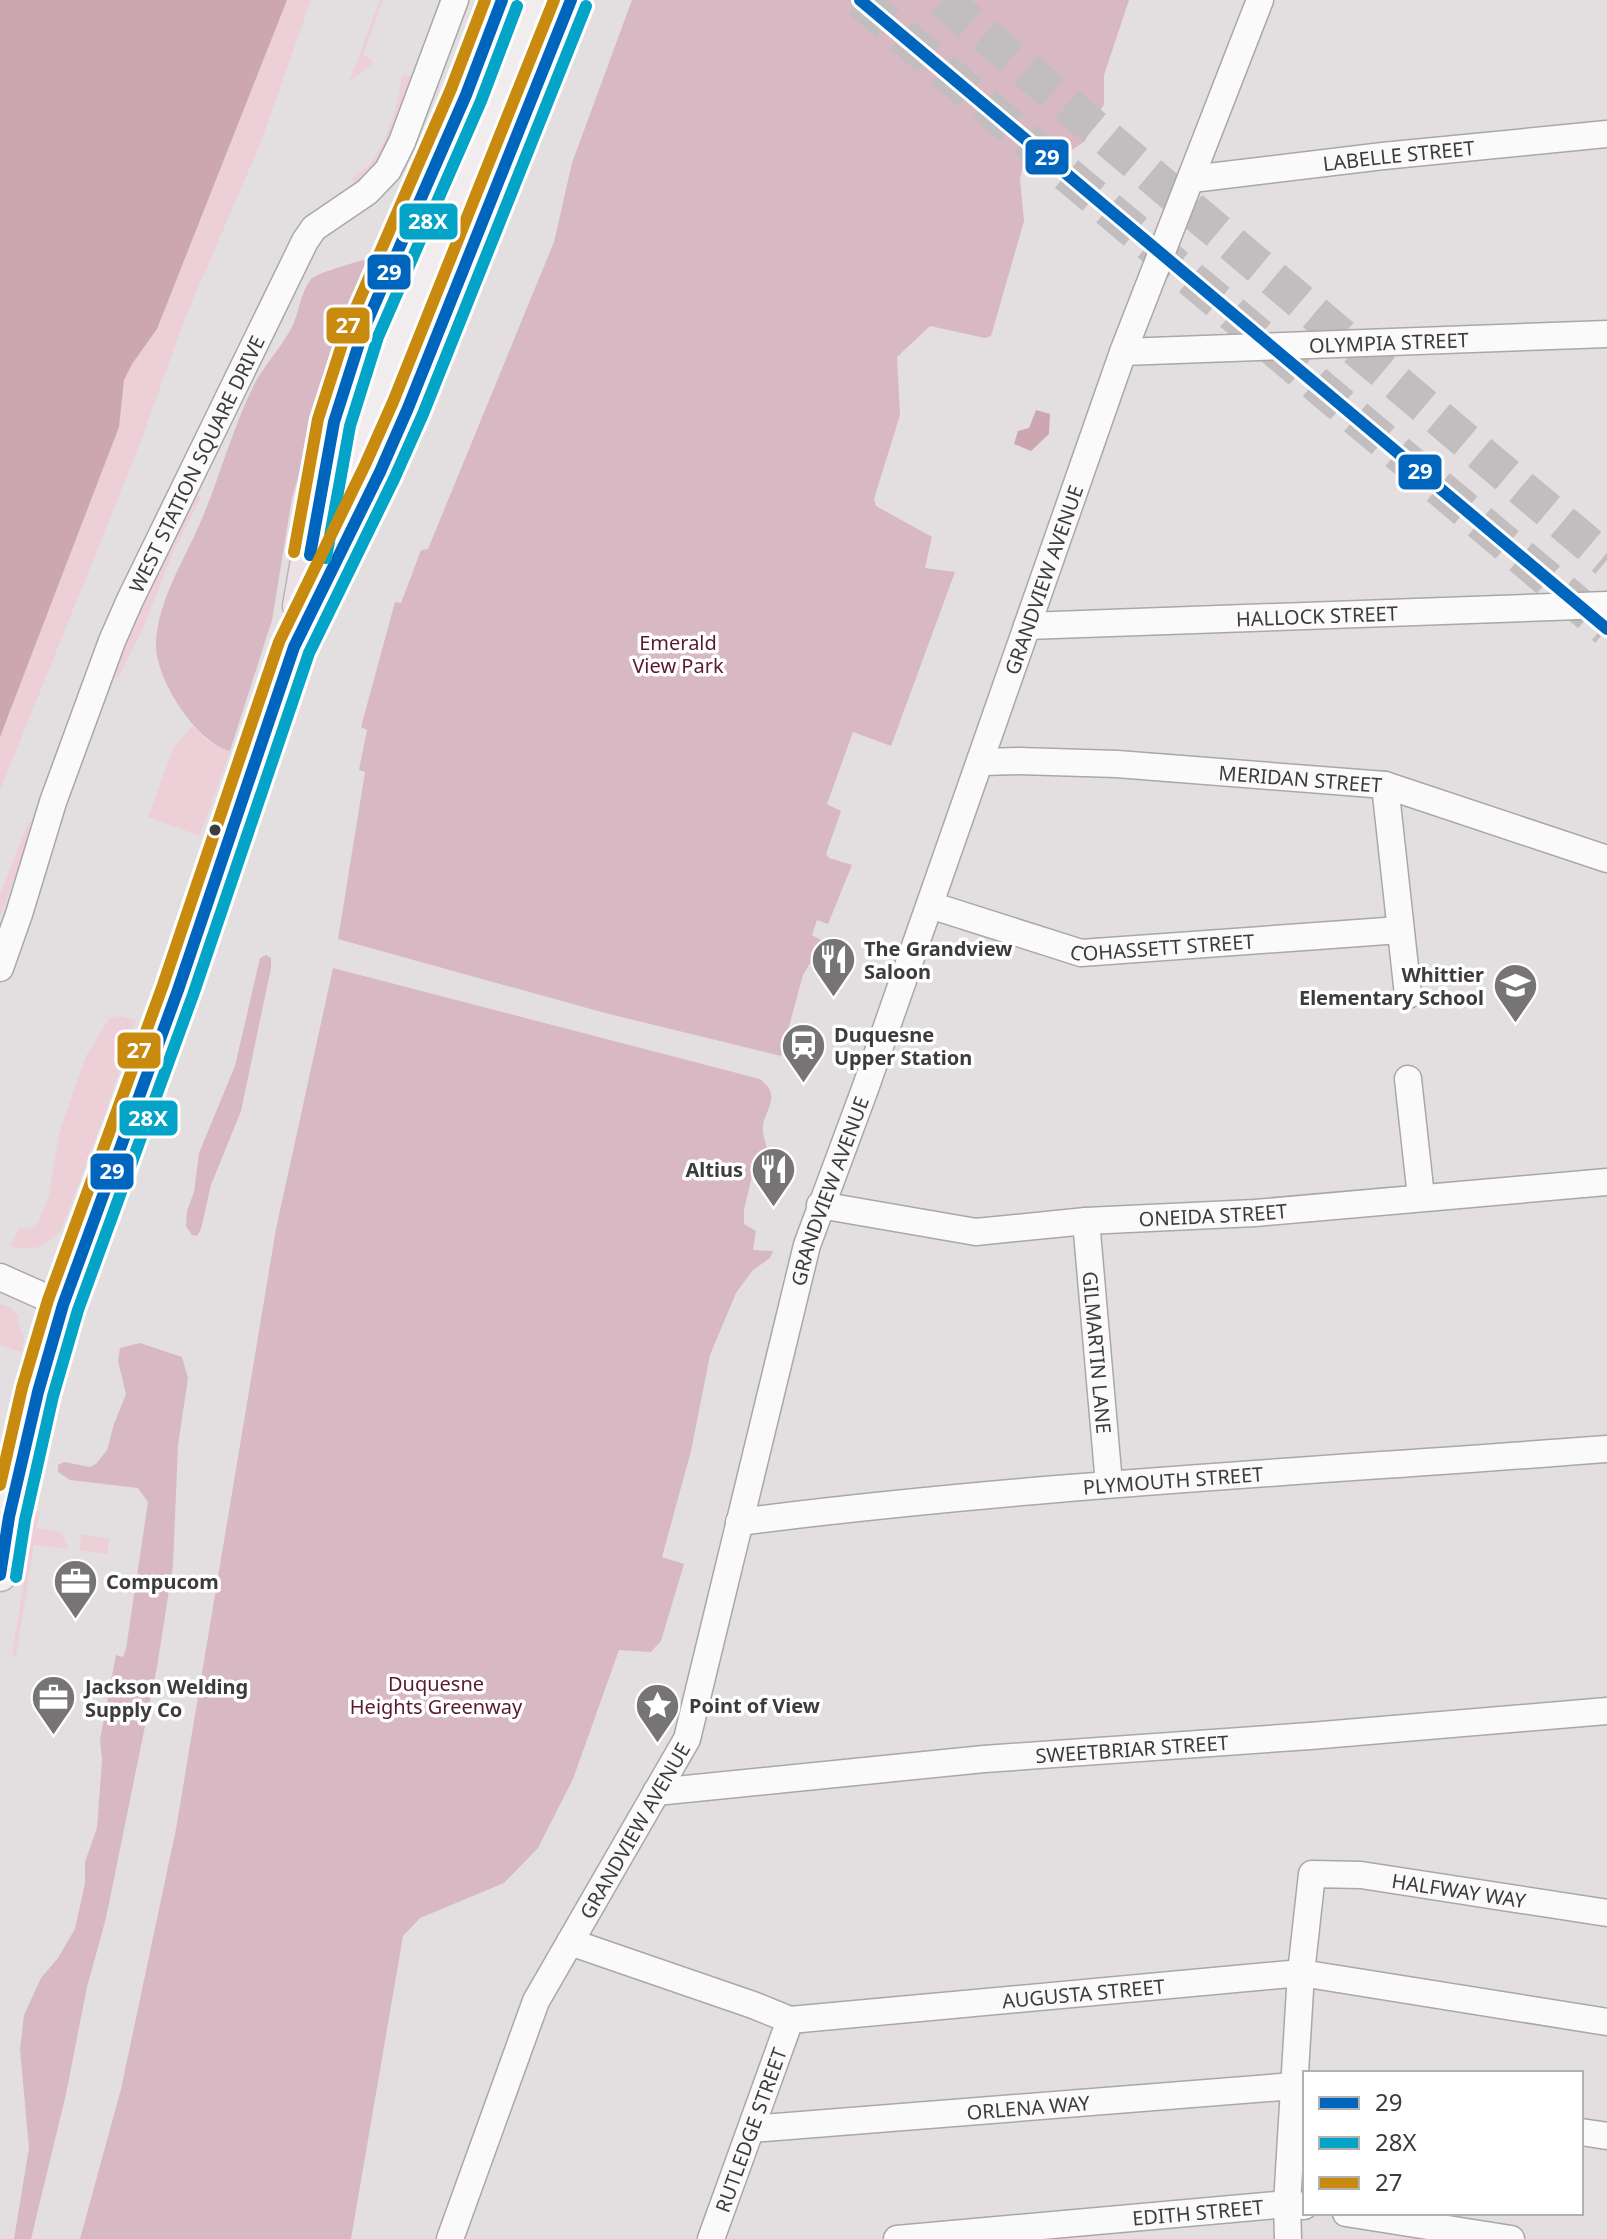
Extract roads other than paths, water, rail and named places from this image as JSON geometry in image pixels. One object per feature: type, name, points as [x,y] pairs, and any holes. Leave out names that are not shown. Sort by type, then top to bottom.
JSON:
[{"type":"highway","points":[[294,647],[328,452],[363,331],[466,95],[502,0]]},
{"type":"highway","points":[[294,647],[380,472],[517,140],[571,0]]},
{"type":"main road","points":[[0,1575],[9,1517],[31,1421],[63,1305],[178,990],[377,389],[530,0]]},
{"type":"street","name":"WEST STATION SQUARE DRIVE","points":[[0,968],[74,740],[130,600],[305,241],[314,228],[367,192],[388,170],[402,142],[455,0]]},
{"type":"street","name":"GRANDVIEW AVENUE","points":[[450,2239],[536,2001],[687,1739],[807,1245],[820,1205],[865,1089],[1123,352],[1260,0]]},
{"type":"street","name":"LABELLE STREET","points":[[1192,179],[1607,134]]},
{"type":"street","name":"OLYMPIA STREET","points":[[1123,352],[1607,334]]},
{"type":"street","name":"HALLOCK STREET","points":[[1027,626],[1607,605]]},
{"type":"street","name":"MERIDAN STREET","points":[[981,762],[1117,764],[1385,785],[1607,859]]},
{"type":"street","points":[[1385,785],[1408,995]]},
{"type":"street","name":"COHASSETT STREET","points":[[930,905],[1081,953],[1400,930]]},
{"type":"street","points":[[1408,1079],[1421,1197]]},
{"type":"street","name":"ONEIDA STREET","points":[[820,1205],[976,1232],[1086,1221],[1255,1213],[1607,1182]]},
{"type":"street","name":"GILMARTIN LANE","points":[[1086,1221],[1109,1484]]},
{"type":"street","points":[[0,1277],[63,1305]]},
{"type":"street","name":"PLYMOUTH STREET","points":[[739,1522],[883,1504],[1109,1484],[1607,1449]]},
{"type":"street","name":"SWEETBRIAR STREET","points":[[656,1792],[984,1759],[1607,1711]]},
{"type":"street","name":"HALFWAY WAY","points":[[1301,1973],[1312,1874],[1361,1875],[1607,1913]]},
{"type":"street","name":"AUGUSTA STREET","points":[[570,1942],[790,2020],[1301,1973],[1607,2022]]},
{"type":"street","points":[[1288,2239],[1296,2205],[1301,1973]]},
{"type":"street","name":"RUTLEDGE STREET","points":[[711,2239],[790,2020]]},
{"type":"street","name":"ORLENA WAY","points":[[751,2129],[1300,2087]]},
{"type":"street","points":[[1583,2132],[1607,2136]]},
{"type":"street","name":"EDITH STREET","points":[[897,2239],[1296,2205]]},
{"type":"street","points":[[1359,2215],[1511,2239]]},
{"type":"tunnel","points":[[860,0],[1607,629]]},
{"type":"tunnel","points":[[943,0],[1607,560]]},
{"type":"place","name":"The Grandview Saloon","points":[[833,999]]},
{"type":"place","name":"Whittier Elementary School","points":[[1515,1024]]},
{"type":"place","name":"Duquesne Upper Station","points":[[803,1084]]},
{"type":"place","name":"Altius","points":[[774,1208]]},
{"type":"place","name":"Compucom","points":[[75,1620]]},
{"type":"place","name":"Jackson Welding Supply Co","points":[[54,1736]]},
{"type":"place","name":"Point of View","points":[[658,1744]]},
{"type":"park label","name":"Emerald View Park","points":[[678,654]]},
{"type":"park label","name":"Duquesne Heights Greenway","points":[[436,1694]]}]
